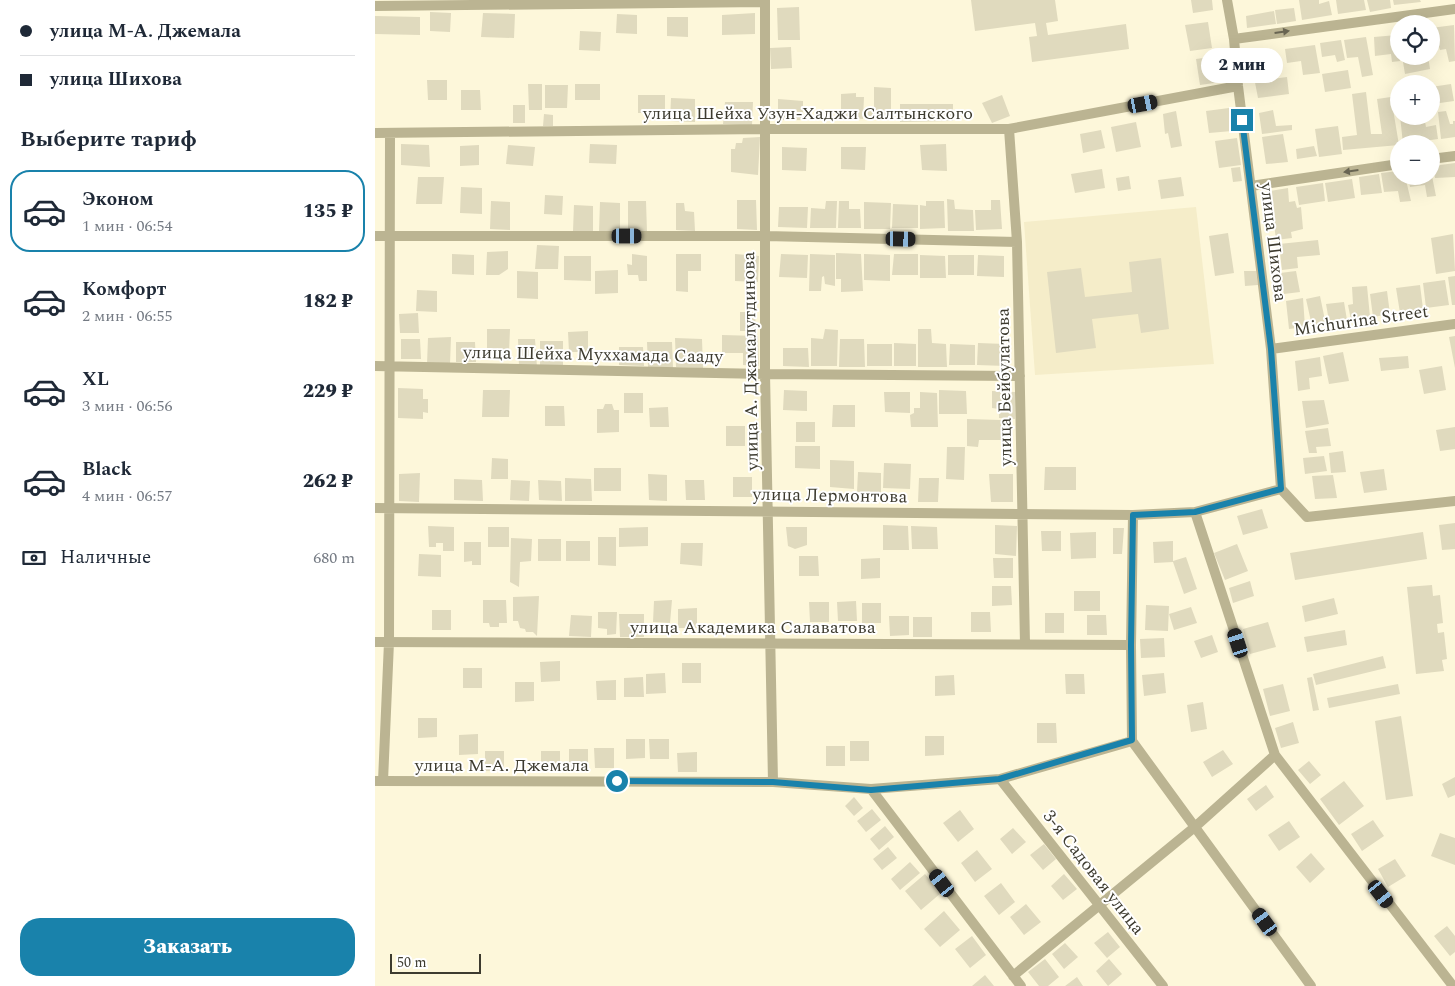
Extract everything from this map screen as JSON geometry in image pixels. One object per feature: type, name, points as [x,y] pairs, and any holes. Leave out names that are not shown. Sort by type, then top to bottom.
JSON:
[{"type":"street","name":"улица Шихова","points":[[1227,0],[1234,39],[1238,86],[1271,349],[1281,489]]},
{"type":"street","points":[[375,6],[765,1]]},
{"type":"street","name":"улица А. Джамалутдинова","points":[[765,1],[765,374],[773,782]]},
{"type":"street","points":[[1234,39],[1455,9]]},
{"type":"street","name":"улица Шейха Узун-Хаджи Салтынского","points":[[375,133],[764,129],[1009,129],[1238,86]]},
{"type":"street","name":"улица Бейбулатова","points":[[1009,129],[1017,242],[1025,644]]},
{"type":"street","points":[[379,781],[389,642],[390,133]]},
{"type":"street","points":[[1440,158],[1455,156]]},
{"type":"street","points":[[1251,186],[1390,165]]},
{"type":"street","points":[[375,236],[766,236],[1017,242]]},
{"type":"street","name":"Michurina Street","points":[[1271,349],[1455,324]]},
{"type":"street","name":"улица Шейха Муххамада Сааду","points":[[375,366],[765,374],[1020,376]]},
{"type":"street","points":[[1281,489],[1307,517],[1455,501]]},
{"type":"street","name":"улица Лермонтова","points":[[375,508],[769,510],[1133,515],[1195,512],[1281,489]]},
{"type":"street","points":[[1195,512],[1275,756],[1453,986]]},
{"type":"street","points":[[1133,515],[1132,740],[1311,986]]},
{"type":"street","name":"улица Академика Салаватова","points":[[375,642],[1131,645]]},
{"type":"street","name":"улица М-А. Джемала","points":[[379,781],[773,782],[871,790],[999,779],[1132,740]]},
{"type":"street","points":[[1013,976],[1195,826],[1275,756]]},
{"type":"street","name":"3-я Садовая улица","points":[[999,779],[1163,986]]},
{"type":"street","points":[[871,790],[1021,986]]},
{"type":"shaded area","points":[[1196,207],[1214,364],[1035,375],[1024,222]]},
{"type":"building","points":[[971,0],[1055,0],[1058,21],[1046,23],[1048,35],[1126,24],[1129,49],[1032,62],[1029,37],[1037,36],[1035,23],[975,31]]},
{"type":"building","points":[[1191,0],[1212,0],[1213,10],[1193,13]]},
{"type":"building","points":[[1299,0],[1319,0],[1319,4],[1329,1],[1332,15],[1302,20]]},
{"type":"building","points":[[1336,0],[1364,0],[1366,10],[1338,14]]},
{"type":"building","points":[[1367,0],[1390,0],[1391,8],[1370,12]]},
{"type":"building","points":[[1393,0],[1420,0],[1421,2],[1394,5]]},
{"type":"building","points":[[799,7],[800,40],[778,40],[777,8]]},
{"type":"building","points":[[1294,8],[1296,21],[1277,24],[1275,10]]},
{"type":"building","points":[[1274,11],[1276,24],[1247,28],[1246,16]]},
{"type":"building","points":[[430,12],[451,13],[450,32],[430,31]]},
{"type":"building","points":[[483,13],[515,14],[514,38],[481,37]]},
{"type":"building","points":[[755,13],[755,34],[722,35],[722,15]]},
{"type":"building","points":[[617,14],[637,15],[637,34],[616,33]]},
{"type":"building","points":[[375,16],[420,17],[420,35],[375,34]]},
{"type":"building","points":[[667,17],[688,17],[688,37],[667,36]]},
{"type":"building","points":[[1208,22],[1212,48],[1190,51],[1185,25]]},
{"type":"building","points":[[1454,25],[1455,61],[1449,62],[1446,49],[1440,50],[1440,27]]},
{"type":"building","points":[[580,31],[601,32],[600,51],[579,50]]},
{"type":"building","points":[[1390,36],[1390,54],[1375,56],[1374,37]]},
{"type":"building","points":[[1366,37],[1373,75],[1362,77],[1358,57],[1347,58],[1344,40]]},
{"type":"building","points":[[1341,40],[1345,60],[1337,62],[1335,55],[1322,57],[1320,43]]},
{"type":"building","points":[[1315,45],[1320,73],[1303,75],[1301,61],[1287,63],[1285,49]]},
{"type":"building","points":[[791,47],[792,68],[771,69],[770,48]]},
{"type":"building","points":[[1217,56],[1221,82],[1200,85],[1196,59]]},
{"type":"building","points":[[1268,65],[1272,79],[1287,77],[1289,94],[1258,98],[1252,67]]},
{"type":"building","points":[[1404,65],[1429,65],[1430,69],[1405,74]]},
{"type":"building","points":[[1348,70],[1351,88],[1325,92],[1322,74]]},
{"type":"building","points":[[427,80],[447,80],[447,100],[428,100]]},
{"type":"building","points":[[528,84],[542,84],[542,110],[529,110]]},
{"type":"building","points":[[575,84],[600,84],[600,100],[575,100]]},
{"type":"building","points":[[1451,84],[1454,101],[1440,103],[1440,86]]},
{"type":"building","points":[[545,85],[568,85],[567,108],[545,108]]},
{"type":"building","points":[[874,87],[891,88],[891,119],[867,119],[867,108],[874,107]]},
{"type":"building","points":[[461,90],[480,90],[481,110],[461,110]]},
{"type":"building","points":[[1366,92],[1371,134],[1382,134],[1377,99],[1390,97],[1390,125],[1396,125],[1397,135],[1390,135],[1390,146],[1343,150],[1342,137],[1357,135],[1352,94]]},
{"type":"building","points":[[856,93],[856,97],[864,97],[863,119],[841,118],[841,94]]},
{"type":"building","points":[[638,95],[665,95],[665,113],[638,113]]},
{"type":"building","points":[[1002,95],[1010,116],[992,123],[982,103]]},
{"type":"building","points":[[671,98],[695,99],[695,122],[670,121]]},
{"type":"building","points":[[778,99],[803,101],[803,120],[778,120]]},
{"type":"building","points":[[725,102],[753,102],[752,125],[723,124]]},
{"type":"building","points":[[900,104],[953,104],[953,121],[900,122]]},
{"type":"building","points":[[513,105],[525,105],[525,123],[513,123]]},
{"type":"building","points":[[1229,108],[1232,131],[1209,133],[1206,111]]},
{"type":"building","points":[[1273,110],[1276,126],[1292,125],[1292,130],[1262,134],[1259,113]]},
{"type":"building","points":[[1176,111],[1182,146],[1171,148],[1168,133],[1165,134],[1163,114]]},
{"type":"building","points":[[1446,111],[1450,124],[1453,124],[1453,121],[1455,121],[1455,137],[1441,139],[1440,112]]},
{"type":"building","points":[[544,114],[553,115],[553,126],[543,126]]},
{"type":"building","points":[[1136,122],[1141,147],[1116,152],[1111,127]]},
{"type":"building","points":[[1401,125],[1426,125],[1426,127],[1436,125],[1437,135],[1402,135]]},
{"type":"building","points":[[1338,126],[1342,154],[1319,157],[1315,129]]},
{"type":"building","points":[[1101,130],[1105,148],[1083,153],[1080,134]]},
{"type":"building","points":[[1283,134],[1288,162],[1266,164],[1262,137]]},
{"type":"building","points":[[760,137],[758,175],[731,172],[731,149],[735,149],[736,143],[742,143],[743,138]]},
{"type":"building","points":[[1237,138],[1241,165],[1219,168],[1215,141]]},
{"type":"building","points":[[401,144],[429,145],[430,167],[401,165]]},
{"type":"building","points":[[590,144],[617,145],[616,164],[589,163]]},
{"type":"building","points":[[946,144],[947,171],[922,170],[920,145]]},
{"type":"building","points":[[479,145],[479,165],[460,166],[460,146]]},
{"type":"building","points":[[508,145],[535,147],[533,166],[506,164]]},
{"type":"building","points":[[1314,146],[1317,156],[1297,159],[1296,149]]},
{"type":"building","points":[[782,147],[807,148],[806,171],[782,170]]},
{"type":"building","points":[[841,147],[866,147],[865,170],[841,169]]},
{"type":"building","points":[[1455,163],[1455,177],[1440,178],[1440,165]]},
{"type":"building","points":[[1240,167],[1242,181],[1233,182],[1231,168]]},
{"type":"building","points":[[1102,169],[1105,188],[1075,193],[1071,174]]},
{"type":"building","points":[[1390,172],[1390,185],[1407,185],[1411,201],[1400,202],[1398,191],[1384,192],[1381,173]]},
{"type":"building","points":[[1379,174],[1382,193],[1361,195],[1359,177]]},
{"type":"building","points":[[1129,176],[1131,189],[1118,191],[1116,178]]},
{"type":"building","points":[[418,177],[444,177],[442,204],[416,204]]},
{"type":"building","points":[[1181,177],[1184,196],[1161,199],[1158,180]]},
{"type":"building","points":[[1352,179],[1355,198],[1328,202],[1325,183]]},
{"type":"building","points":[[1323,183],[1325,201],[1299,205],[1296,187]]},
{"type":"building","points":[[1425,185],[1434,185],[1436,196],[1427,197]]},
{"type":"building","points":[[461,187],[482,188],[482,214],[460,213]]},
{"type":"building","points":[[1288,188],[1289,202],[1295,201],[1297,208],[1301,207],[1303,229],[1291,232],[1292,238],[1276,240],[1270,191]]},
{"type":"building","points":[[545,195],[563,196],[562,215],[544,214]]},
{"type":"building","points":[[947,199],[954,200],[955,209],[973,210],[974,231],[948,231]]},
{"type":"building","points":[[737,200],[756,200],[757,230],[737,229]]},
{"type":"building","points":[[991,200],[1000,200],[1002,229],[976,230],[975,210],[991,210]]},
{"type":"building","points":[[491,201],[510,202],[510,230],[490,229]]},
{"type":"building","points":[[628,201],[646,201],[647,232],[628,231]]},
{"type":"building","points":[[826,201],[837,201],[836,228],[810,228],[811,208],[825,209]]},
{"type":"building","points":[[839,201],[849,201],[849,209],[860,209],[861,228],[838,228]]},
{"type":"building","points":[[926,201],[944,201],[945,228],[920,229],[920,205],[926,206]]},
{"type":"building","points":[[600,202],[620,203],[620,232],[599,232]]},
{"type":"building","points":[[864,202],[891,203],[890,229],[864,229]]},
{"type":"building","points":[[676,203],[684,203],[685,211],[694,212],[695,231],[676,230]]},
{"type":"building","points":[[893,204],[918,205],[918,228],[892,228]]},
{"type":"building","points":[[574,205],[593,206],[593,231],[573,231]]},
{"type":"building","points":[[779,207],[808,207],[807,228],[778,227]]},
{"type":"building","points":[[1228,233],[1234,273],[1215,276],[1209,236]]},
{"type":"building","points":[[1453,234],[1455,271],[1436,274],[1431,238]]},
{"type":"building","points":[[1318,240],[1320,255],[1297,257],[1298,268],[1282,270],[1279,244]]},
{"type":"building","points":[[537,245],[559,246],[558,269],[535,269]]},
{"type":"building","points":[[508,251],[508,269],[499,275],[486,275],[487,252]]},
{"type":"building","points":[[836,253],[861,254],[863,291],[841,292],[841,279],[836,279]]},
{"type":"building","points":[[452,254],[474,255],[474,275],[452,274]]},
{"type":"building","points":[[632,254],[647,256],[647,281],[639,281],[638,275],[628,275],[627,264],[632,265]]},
{"type":"building","points":[[676,254],[701,254],[701,271],[688,271],[688,292],[676,291]]},
{"type":"building","points":[[735,254],[759,256],[758,282],[735,281]]},
{"type":"building","points":[[781,254],[808,255],[807,278],[779,277]]},
{"type":"building","points":[[810,254],[835,255],[835,286],[825,284],[824,276],[822,277],[821,291],[809,291]]},
{"type":"building","points":[[864,254],[890,255],[890,281],[864,280]]},
{"type":"building","points":[[894,254],[918,254],[918,275],[892,275]]},
{"type":"building","points":[[920,255],[945,256],[946,278],[920,278]]},
{"type":"building","points":[[948,255],[974,255],[974,275],[948,275]]},
{"type":"building","points":[[978,255],[1004,256],[1004,277],[977,276]]},
{"type":"building","points":[[564,256],[591,256],[591,281],[564,280]]},
{"type":"building","points":[[1161,258],[1169,329],[1141,333],[1138,314],[1092,319],[1096,348],[1056,353],[1047,272],[1081,268],[1085,297],[1132,292],[1129,262]]},
{"type":"building","points":[[618,270],[618,293],[595,294],[595,271]]},
{"type":"building","points":[[517,271],[538,272],[538,299],[517,298]]},
{"type":"building","points":[[1244,271],[1256,271],[1258,285],[1245,286]]},
{"type":"building","points":[[1296,271],[1300,292],[1284,294],[1280,273]]},
{"type":"building","points":[[1455,276],[1455,305],[1452,305],[1448,277]]},
{"type":"building","points":[[1445,280],[1449,305],[1426,308],[1423,283]]},
{"type":"building","points":[[1420,285],[1423,309],[1400,313],[1396,288]]},
{"type":"building","points":[[1367,286],[1370,317],[1351,320],[1348,305],[1353,304],[1352,287]]},
{"type":"building","points":[[417,290],[437,291],[437,312],[416,311]]},
{"type":"building","points":[[1387,291],[1390,314],[1373,317],[1370,294]]},
{"type":"building","points":[[1320,296],[1326,325],[1312,326],[1306,299]]},
{"type":"building","points":[[1303,298],[1305,327],[1289,329],[1286,301]]},
{"type":"building","points":[[1344,302],[1347,320],[1329,321],[1326,304]]},
{"type":"building","points":[[740,312],[755,312],[756,331],[740,331]]},
{"type":"building","points":[[418,313],[419,333],[400,333],[399,314]]},
{"type":"building","points":[[487,329],[510,329],[509,353],[487,351]]},
{"type":"building","points":[[825,329],[838,330],[837,366],[811,366],[811,338],[823,339]]},
{"type":"building","points":[[918,329],[931,329],[932,343],[946,344],[947,367],[918,367]]},
{"type":"building","points":[[588,331],[588,352],[569,352],[568,332]]},
{"type":"building","points":[[722,335],[758,336],[759,366],[743,365],[743,353],[722,353]]},
{"type":"building","points":[[1455,336],[1455,368],[1449,337]]},
{"type":"building","points":[[451,337],[450,364],[427,364],[428,338]]},
{"type":"building","points":[[675,338],[702,339],[703,368],[676,367]]},
{"type":"building","points":[[401,339],[420,339],[421,359],[401,359]]},
{"type":"building","points":[[518,339],[535,339],[537,367],[519,366]]},
{"type":"building","points":[[840,339],[864,339],[865,367],[839,367]]},
{"type":"building","points":[[540,341],[563,341],[563,366],[540,365]]},
{"type":"building","points":[[456,342],[475,342],[476,362],[456,362]]},
{"type":"building","points":[[647,342],[672,342],[673,368],[648,367]]},
{"type":"building","points":[[894,343],[916,344],[916,366],[894,366]]},
{"type":"building","points":[[978,343],[1005,344],[1006,366],[977,365]]},
{"type":"building","points":[[867,344],[892,344],[892,366],[867,366]]},
{"type":"building","points":[[950,344],[975,345],[975,365],[949,365]]},
{"type":"building","points":[[619,347],[643,347],[644,366],[619,365]]},
{"type":"building","points":[[783,348],[808,348],[809,367],[783,366]]},
{"type":"building","points":[[1343,352],[1349,381],[1329,384],[1323,356]]},
{"type":"building","points":[[1408,356],[1409,368],[1381,371],[1379,358]]},
{"type":"building","points":[[1320,357],[1322,376],[1309,378],[1310,389],[1298,391],[1295,361]]},
{"type":"building","points":[[1442,366],[1446,390],[1424,394],[1419,370]]},
{"type":"building","points":[[398,388],[423,389],[423,399],[428,399],[428,413],[423,412],[423,419],[398,418]]},
{"type":"building","points":[[483,390],[510,390],[509,417],[482,417]]},
{"type":"building","points":[[784,390],[807,391],[807,411],[783,410]]},
{"type":"building","points":[[939,390],[966,391],[967,414],[939,414]]},
{"type":"building","points":[[992,391],[1015,392],[1015,419],[999,418],[999,409],[992,408]]},
{"type":"building","points":[[884,392],[910,392],[910,413],[885,412]]},
{"type":"building","points":[[920,392],[937,393],[938,427],[911,427],[910,415],[914,413],[914,408],[920,408]]},
{"type":"building","points":[[624,393],[643,393],[643,413],[624,413]]},
{"type":"building","points":[[1324,400],[1329,424],[1306,428],[1302,401]]},
{"type":"building","points":[[605,404],[612,404],[614,410],[619,410],[619,432],[597,433],[597,409],[603,409]]},
{"type":"building","points":[[833,405],[855,405],[855,427],[832,427]]},
{"type":"building","points":[[545,406],[564,406],[565,426],[545,426]]},
{"type":"building","points":[[668,407],[669,427],[650,427],[649,408]]},
{"type":"building","points":[[967,419],[1001,420],[1001,440],[979,440],[978,447],[967,446]]},
{"type":"building","points":[[796,422],[815,422],[815,442],[796,442]]},
{"type":"building","points":[[726,426],[745,426],[745,446],[726,446]]},
{"type":"building","points":[[1455,427],[1455,449],[1440,451],[1436,430]]},
{"type":"building","points":[[1328,428],[1331,446],[1316,447],[1317,453],[1309,453],[1305,431]]},
{"type":"building","points":[[795,446],[820,446],[820,469],[795,468]]},
{"type":"building","points":[[947,447],[965,447],[964,480],[946,479]]},
{"type":"building","points":[[1343,451],[1346,472],[1331,473],[1329,453]]},
{"type":"building","points":[[1324,456],[1327,471],[1305,474],[1303,458]]},
{"type":"building","points":[[492,458],[508,459],[508,479],[491,479]]},
{"type":"building","points":[[830,460],[854,461],[854,489],[830,487]]},
{"type":"building","points":[[884,463],[911,464],[910,489],[883,488]]},
{"type":"building","points":[[1045,467],[1076,467],[1076,490],[1044,490]]},
{"type":"building","points":[[594,468],[621,468],[621,491],[594,491]]},
{"type":"building","points":[[1384,469],[1387,490],[1364,493],[1360,472]]},
{"type":"building","points":[[858,472],[881,473],[881,494],[857,492]]},
{"type":"building","points":[[420,473],[419,502],[399,501],[399,474]]},
{"type":"building","points":[[648,474],[667,475],[667,501],[649,500]]},
{"type":"building","points":[[989,474],[1013,474],[1013,502],[991,502]]},
{"type":"building","points":[[1333,475],[1337,498],[1315,499],[1312,476]]},
{"type":"building","points":[[733,477],[752,477],[752,497],[733,497]]},
{"type":"building","points":[[565,478],[591,479],[592,501],[565,501]]},
{"type":"building","points":[[919,478],[939,478],[938,502],[918,502]]},
{"type":"building","points":[[454,479],[482,480],[483,501],[454,500]]},
{"type":"building","points":[[511,480],[530,481],[529,501],[510,500]]},
{"type":"building","points":[[538,480],[561,481],[562,501],[539,500]]},
{"type":"building","points":[[685,480],[704,480],[705,500],[686,500]]},
{"type":"building","points":[[1262,509],[1268,528],[1243,535],[1237,516]]},
{"type":"building","points":[[1455,523],[1455,549],[1442,550],[1439,525]]},
{"type":"building","points":[[883,525],[908,526],[909,550],[883,550]]},
{"type":"building","points":[[995,525],[1017,526],[1016,556],[995,554]]},
{"type":"building","points":[[428,526],[454,527],[454,551],[443,551],[443,543],[436,543],[436,547],[429,547]]},
{"type":"building","points":[[911,526],[937,527],[938,549],[912,549]]},
{"type":"building","points":[[488,527],[509,527],[509,547],[488,547]]},
{"type":"building","points":[[648,527],[648,546],[619,547],[619,528]]},
{"type":"building","points":[[786,527],[807,527],[807,545],[795,549],[788,546]]},
{"type":"building","points":[[1113,528],[1124,528],[1122,554],[1113,554]]},
{"type":"building","points":[[1041,531],[1061,531],[1061,551],[1042,551]]},
{"type":"building","points":[[1096,532],[1096,558],[1071,559],[1070,533]]},
{"type":"building","points":[[1423,532],[1427,559],[1295,580],[1290,553]]},
{"type":"building","points":[[598,537],[616,537],[616,566],[598,565]]},
{"type":"building","points":[[511,538],[532,539],[531,561],[520,562],[519,587],[510,582]]},
{"type":"building","points":[[538,539],[561,539],[561,561],[538,561]]},
{"type":"building","points":[[566,541],[590,541],[590,561],[566,561]]},
{"type":"building","points":[[1173,541],[1173,561],[1186,557],[1197,589],[1184,594],[1173,562],[1154,563],[1153,542]]},
{"type":"building","points":[[464,542],[481,542],[481,565],[472,565],[472,561],[464,562]]},
{"type":"building","points":[[681,543],[703,543],[702,566],[680,564]]},
{"type":"building","points":[[1237,544],[1248,571],[1225,580],[1214,553]]},
{"type":"building","points":[[419,554],[441,555],[441,577],[418,576]]},
{"type":"building","points":[[799,556],[818,556],[819,576],[799,576]]},
{"type":"building","points":[[880,558],[880,578],[861,579],[861,559]]},
{"type":"building","points":[[993,558],[1013,558],[1013,578],[994,578]]},
{"type":"building","points":[[1250,581],[1254,596],[1233,603],[1229,588]]},
{"type":"building","points":[[1432,585],[1433,596],[1440,595],[1443,623],[1437,624],[1438,633],[1444,632],[1447,659],[1442,660],[1444,671],[1416,674],[1407,587]]},
{"type":"building","points":[[992,586],[1011,586],[1012,605],[992,606]]},
{"type":"building","points":[[1074,591],[1100,591],[1100,611],[1074,611]]},
{"type":"building","points":[[539,596],[537,636],[533,632],[526,632],[525,629],[520,628],[518,621],[513,621],[513,597]]},
{"type":"building","points":[[1334,598],[1338,614],[1305,622],[1302,606]]},
{"type":"building","points":[[483,600],[506,600],[507,623],[499,623],[499,627],[490,627],[489,623],[483,623]]},
{"type":"building","points":[[672,600],[670,623],[653,622],[654,601]]},
{"type":"building","points":[[856,601],[857,621],[838,621],[837,602]]},
{"type":"building","points":[[809,602],[829,602],[829,622],[810,622]]},
{"type":"building","points":[[862,603],[881,603],[881,623],[862,623]]},
{"type":"building","points":[[1146,605],[1169,606],[1168,631],[1145,630]]},
{"type":"building","points":[[1191,607],[1197,623],[1174,630],[1169,614]]},
{"type":"building","points":[[697,608],[697,628],[678,628],[678,609]]},
{"type":"building","points":[[432,610],[451,610],[451,630],[432,630]]},
{"type":"building","points":[[598,612],[617,612],[616,634],[607,635],[607,629],[598,628]]},
{"type":"building","points":[[971,612],[990,612],[991,632],[971,632]]},
{"type":"building","points":[[1045,613],[1064,613],[1064,633],[1045,633]]},
{"type":"building","points":[[619,614],[644,614],[644,637],[620,637]]},
{"type":"building","points":[[571,615],[592,616],[591,637],[569,636]]},
{"type":"building","points":[[1087,615],[1106,615],[1107,635],[1087,635]]},
{"type":"building","points":[[889,616],[909,616],[909,635],[890,636]]},
{"type":"building","points":[[913,617],[932,617],[932,637],[913,637]]},
{"type":"building","points":[[1268,622],[1276,647],[1250,654],[1243,629]]},
{"type":"building","points":[[1345,630],[1347,645],[1307,652],[1304,637]]},
{"type":"building","points":[[1212,635],[1218,652],[1201,658],[1194,641]]},
{"type":"building","points":[[1164,638],[1165,657],[1141,658],[1140,639]]},
{"type":"building","points":[[1383,656],[1386,668],[1316,685],[1313,674]]},
{"type":"building","points":[[560,661],[560,681],[541,682],[540,662]]},
{"type":"building","points":[[682,663],[701,663],[701,683],[682,683]]},
{"type":"building","points":[[463,668],[482,668],[482,688],[463,688]]},
{"type":"building","points":[[665,673],[666,693],[646,694],[646,674]]},
{"type":"building","points":[[1164,673],[1166,693],[1144,696],[1142,675]]},
{"type":"building","points":[[1065,674],[1084,674],[1085,694],[1066,694]]},
{"type":"building","points":[[954,675],[955,695],[935,696],[935,676]]},
{"type":"building","points":[[643,677],[644,697],[624,697],[624,678]]},
{"type":"building","points":[[1312,677],[1319,710],[1313,711],[1307,678]]},
{"type":"building","points":[[616,680],[616,700],[597,700],[596,681]]},
{"type":"building","points":[[515,682],[534,682],[534,701],[515,702]]},
{"type":"building","points":[[1283,684],[1290,711],[1270,716],[1263,689]]},
{"type":"building","points":[[1398,684],[1400,694],[1329,708],[1327,698]]},
{"type":"building","points":[[1203,702],[1207,729],[1191,732],[1187,705]]},
{"type":"building","points":[[1401,716],[1413,796],[1386,800],[1375,721]]},
{"type":"building","points":[[418,718],[437,718],[437,737],[418,738]]},
{"type":"building","points":[[1293,722],[1299,743],[1281,748],[1275,728]]},
{"type":"building","points":[[1037,723],[1056,723],[1057,743],[1037,743]]},
{"type":"building","points":[[478,734],[478,754],[459,755],[459,735]]},
{"type":"building","points":[[925,736],[944,736],[944,755],[925,756]]},
{"type":"building","points":[[626,739],[645,739],[645,758],[626,759]]},
{"type":"building","points":[[649,739],[669,739],[669,759],[650,759]]},
{"type":"building","points":[[850,741],[869,741],[869,761],[850,761]]},
{"type":"building","points":[[826,746],[845,746],[845,766],[826,766]]},
{"type":"building","points":[[594,748],[614,748],[614,768],[595,768]]},
{"type":"building","points":[[569,749],[588,749],[588,769],[569,769]]},
{"type":"building","points":[[1223,750],[1233,764],[1212,777],[1203,762]]},
{"type":"building","points":[[485,751],[504,751],[504,771],[485,771]]},
{"type":"building","points":[[541,751],[560,751],[560,770],[541,771]]},
{"type":"building","points":[[697,752],[697,772],[678,772],[677,753]]},
{"type":"building","points":[[1309,761],[1321,775],[1310,784],[1298,770]]},
{"type":"building","points":[[1455,777],[1455,795],[1448,798],[1442,784]]},
{"type":"building","points":[[1344,781],[1364,806],[1339,825],[1320,799]]},
{"type":"building","points":[[1266,785],[1274,797],[1256,811],[1247,799]]},
{"type":"building","points":[[854,797],[863,808],[854,816],[845,806]]},
{"type":"building","points":[[872,809],[881,820],[866,832],[857,821]]},
{"type":"building","points":[[960,810],[974,829],[958,842],[943,823]]},
{"type":"building","points":[[1373,820],[1384,836],[1362,851],[1351,834]]},
{"type":"building","points":[[1289,821],[1300,837],[1279,851],[1268,835]]},
{"type":"building","points":[[885,826],[894,837],[879,850],[870,839]]},
{"type":"building","points":[[1013,828],[1026,842],[1012,854],[1000,839]]},
{"type":"building","points":[[1440,833],[1455,838],[1455,865],[1431,856]]},
{"type":"building","points":[[1044,844],[1056,859],[1043,870],[1030,855]]},
{"type":"building","points":[[888,847],[897,858],[882,870],[873,859]]},
{"type":"building","points":[[977,850],[992,869],[975,882],[961,863]]},
{"type":"building","points":[[1311,853],[1325,869],[1310,883],[1296,867]]},
{"type":"building","points":[[1395,859],[1406,876],[1388,887],[1378,869]]},
{"type":"building","points":[[910,862],[920,873],[900,890],[891,879]]},
{"type":"building","points":[[925,874],[941,893],[921,910],[905,891]]},
{"type":"building","points":[[1064,874],[1077,889],[1063,900],[1051,886]]},
{"type":"building","points":[[1001,883],[1015,902],[999,915],[984,896]]},
{"type":"building","points":[[1026,904],[1041,922],[1024,935],[1010,917]]},
{"type":"building","points":[[944,911],[960,930],[940,947],[924,929]]},
{"type":"building","points":[[1447,926],[1455,936],[1455,952],[1450,956],[1434,936]]},
{"type":"building","points":[[1108,932],[1120,947],[1107,958],[1094,943]]},
{"type":"building","points":[[972,936],[986,955],[970,968],[955,949]]},
{"type":"building","points":[[1065,943],[1078,957],[1064,969],[1052,954]]},
{"type":"building","points":[[1045,959],[1059,977],[1048,986],[1039,986],[1028,972]]},
{"type":"building","points":[[1109,959],[1122,974],[1108,986],[1096,971]]},
{"type":"building","points":[[985,975],[994,986],[972,986]]},
{"type":"building","points":[[1077,977],[1083,986],[1065,986]]},
{"type":"route","points":[[617,781],[773,782],[871,790],[999,779],[1132,740],[1133,515],[1195,512],[1281,489],[1271,349],[1242,120]]}]
